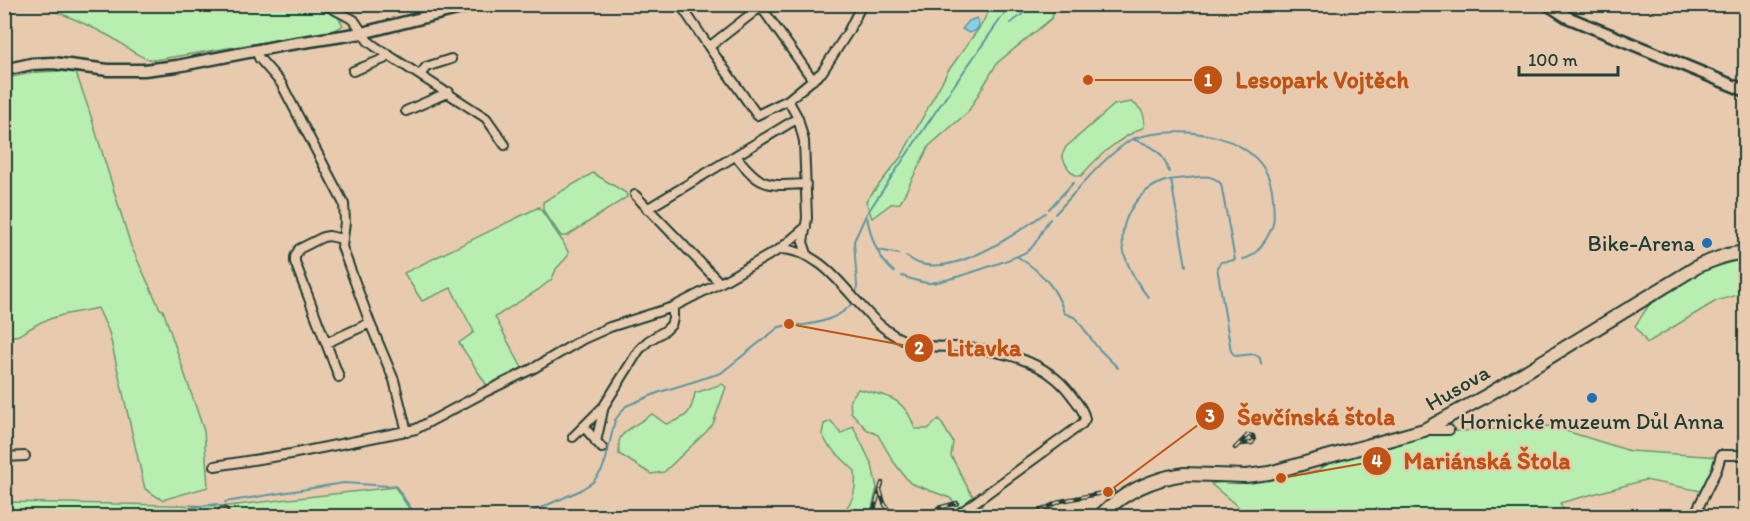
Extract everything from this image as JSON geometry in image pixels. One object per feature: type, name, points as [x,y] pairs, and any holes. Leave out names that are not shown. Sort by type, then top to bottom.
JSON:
[{"type":"main road","name":"Husova","points":[[1100,516],[1128,493],[1152,482],[1174,476],[1184,474],[1246,476],[1269,473],[1424,430],[1486,396],[1700,265],[1727,255],[1746,252]]},
{"type":"street","points":[[324,4],[354,20],[368,41],[486,118],[505,145]]},
{"type":"street","points":[[4,70],[31,64],[53,63],[108,70],[144,70],[177,66],[256,50],[362,33],[477,4]]},
{"type":"street","points":[[680,4],[757,115],[788,100],[813,81],[834,56],[862,4]]},
{"type":"street","points":[[1547,4],[1567,17],[1746,91]]},
{"type":"street","points":[[709,47],[761,5],[813,81]]},
{"type":"street","points":[[256,50],[259,58],[281,83],[344,204],[345,222],[342,247],[393,380],[407,432]]},
{"type":"street","points":[[353,71],[384,59],[388,54]]},
{"type":"street","points":[[421,74],[426,67],[451,58]]},
{"type":"street","points":[[406,111],[449,92]]},
{"type":"street","points":[[788,100],[798,118],[804,141],[806,227],[803,242],[807,254]]},
{"type":"street","points":[[647,209],[798,118]]},
{"type":"street","points":[[736,156],[754,177],[763,183],[806,184]]},
{"type":"street","points":[[635,195],[720,283]]},
{"type":"street","points":[[215,466],[407,432],[534,368],[584,339],[610,327],[673,307],[720,283],[780,249],[806,227]]},
{"type":"street","points":[[339,377],[295,257],[299,249],[323,237],[342,239]]},
{"type":"street","points":[[780,249],[807,254],[834,276],[860,305],[894,335],[915,345],[980,350],[1030,362],[1067,389],[1086,416],[1082,424],[956,516]]},
{"type":"street","points":[[573,437],[585,428],[604,406],[639,350],[671,325],[673,307]]},
{"type":"street","points":[[326,343],[370,324]]},
{"type":"street","points":[[585,428],[599,445],[604,406]]},
{"type":"street","points":[[1424,430],[1449,430]]},
{"type":"street","points":[[1694,516],[1717,470],[1720,455],[1746,455]]},
{"type":"street","points":[[4,457],[25,456]]},
{"type":"green space","points":[[36,5],[318,5],[337,15],[343,25],[327,32],[154,60],[136,54],[109,36],[82,23]]},
{"type":"green space","points":[[991,5],[1055,5],[1052,18],[997,63],[968,112],[929,146],[900,203],[891,204],[872,218],[866,201],[901,157],[948,71],[982,24]]},
{"type":"green space","points":[[60,71],[76,73],[131,246],[160,309],[163,310],[204,431],[208,487],[162,500],[145,489],[109,332],[98,308],[62,315],[41,322],[19,335],[5,338],[5,78]]},
{"type":"green space","points":[[1131,102],[1142,112],[1144,127],[1110,148],[1081,176],[1071,172],[1062,155],[1066,147],[1114,105]]},
{"type":"green space","points":[[593,173],[626,193],[627,197],[567,236],[561,236],[543,210],[543,202]]},
{"type":"green space","points":[[539,207],[563,242],[568,256],[556,269],[552,279],[495,317],[522,368],[488,387],[459,343],[474,332],[451,288],[422,301],[404,273]]},
{"type":"green space","points":[[1745,258],[1745,293],[1716,301],[1647,343],[1635,326],[1649,305],[1701,271]]},
{"type":"green space","points":[[722,384],[726,387],[713,424],[664,472],[651,474],[619,454],[619,442],[622,436],[634,426],[652,414],[666,424],[679,420],[690,410],[695,393]]},
{"type":"green space","points":[[858,389],[887,396],[900,404],[911,418],[915,429],[928,429],[939,419],[953,442],[951,456],[969,489],[980,505],[994,516],[953,516],[959,507],[950,498],[910,483],[893,461],[878,435],[866,429],[851,412],[850,400]]},
{"type":"green space","points":[[831,421],[841,434],[853,426],[872,465],[877,488],[870,516],[842,516],[853,496],[855,471],[828,445],[822,434],[824,424]]},
{"type":"green space","points":[[1550,426],[1630,451],[1720,457],[1706,492],[1645,480],[1560,503],[1565,516],[1260,516],[1242,510],[1211,484],[1247,482],[1271,476],[1309,473],[1328,463],[1426,433]]},
{"type":"green space","points":[[395,487],[414,516],[5,516],[5,502],[228,506]]},
{"type":"water","points":[[977,18],[979,26],[975,31],[969,33],[962,29],[969,21]]},
{"type":"waterway","points":[[856,297],[854,241],[866,215],[1011,4]]},
{"type":"waterway","points":[[1011,23],[1035,4]]},
{"type":"waterway","points":[[1132,139],[1152,134],[1197,133],[1220,138],[1240,146],[1257,159],[1268,177],[1273,199],[1274,220],[1259,249],[1243,259]]},
{"type":"waterway","points":[[1055,214],[1101,165],[1132,139],[1156,150],[1164,159],[1169,172]]},
{"type":"waterway","points":[[1148,297],[1133,276],[1124,252],[1122,242],[1125,221],[1142,195],[1163,182],[1173,179],[1213,178],[1221,184],[1235,260],[1221,262],[1217,267],[1231,351],[1235,356],[1254,354],[1260,358],[1261,364]]},
{"type":"waterway","points":[[1171,180],[1186,266]]},
{"type":"waterway","points":[[1049,209],[1073,183]]},
{"type":"waterway","points":[[906,256],[916,262],[933,265],[950,264],[985,251],[1045,213]]},
{"type":"waterway","points":[[867,217],[876,247],[883,260],[894,272]]},
{"type":"waterway","points":[[902,276],[919,282],[938,282],[1011,259],[1032,247],[1050,219]]},
{"type":"waterway","points":[[879,250],[899,254]]},
{"type":"waterway","points":[[1018,257],[1047,281],[1057,295],[1064,313],[1076,318],[1097,347],[1118,368]]},
{"type":"waterway","points":[[522,516],[579,491],[593,482],[602,470],[606,459],[615,420],[626,406],[660,392],[721,373],[779,327],[825,321],[844,311],[853,302]]},
{"type":"waterway","points":[[225,502],[344,483],[395,485],[416,516]]},
{"type":"waterway","points":[[153,516],[174,510],[217,504]]},
{"type":"railway","points":[[1235,448],[1248,435],[1253,436],[1252,443],[1241,444]]},
{"type":"railway","points":[[872,516],[882,483]]},
{"type":"railway","points":[[880,490],[889,511]]},
{"type":"railway","points":[[1029,516],[1061,501],[1113,491]]},
{"type":"railway","points":[[932,516],[938,508],[957,503]]},
{"type":"place","name":"Lesopark Vojtěch","points":[[1088,80]]},
{"type":"place","name":"Bike-Arena","points":[[1707,243]]},
{"type":"place","name":"Litavka","points":[[789,324]]},
{"type":"place","name":"Hornické muzeum Důl Anna","points":[[1592,398]]},
{"type":"place","name":"Mariánská Štola","points":[[1281,478]]},
{"type":"place","name":"Ševčínská štola","points":[[1108,492]]}]
